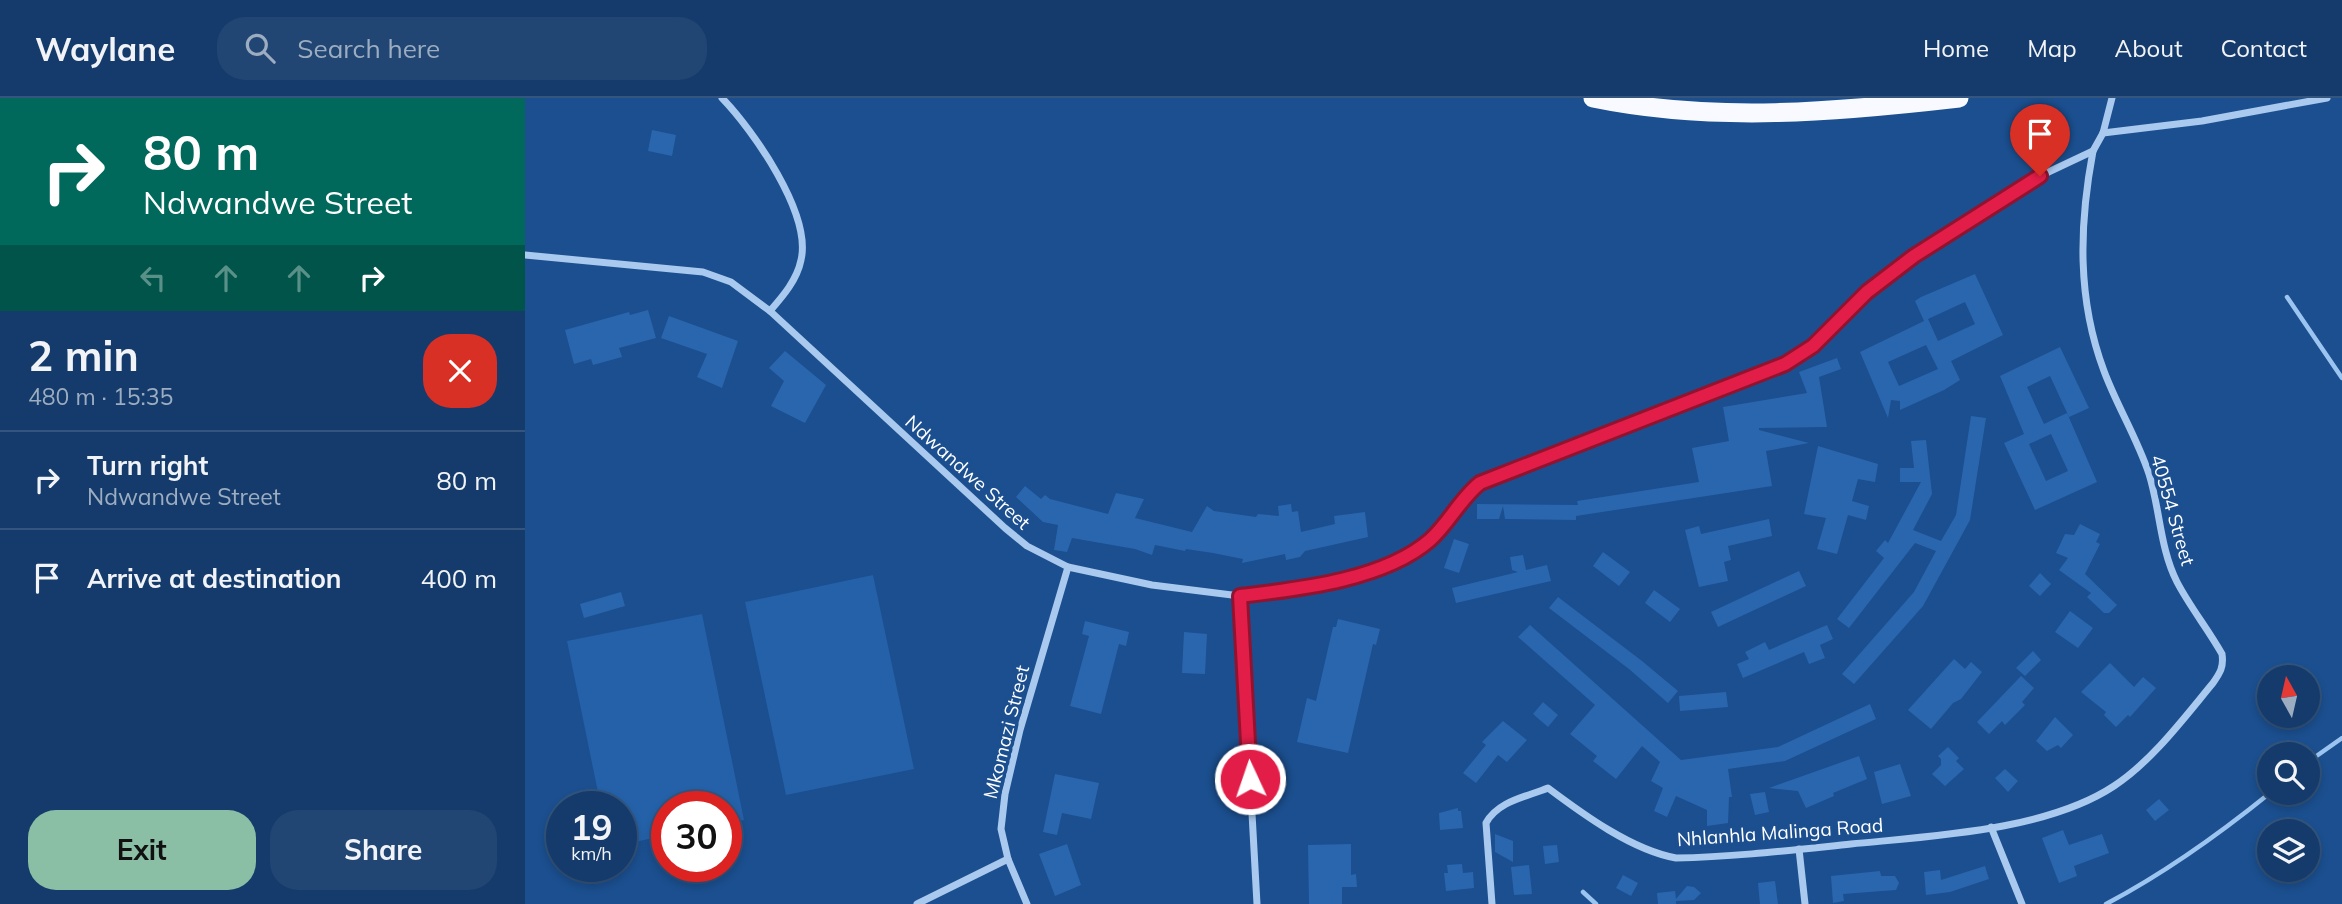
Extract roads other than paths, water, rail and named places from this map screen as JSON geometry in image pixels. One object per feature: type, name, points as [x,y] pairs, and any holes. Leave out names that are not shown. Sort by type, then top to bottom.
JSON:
[{"type":"highway","points":[[1593,98],[1628,105],[1735,114],[1846,111],[1959,98]]},
{"type":"street","points":[[722,98],[740,116],[764,153],[786,190],[801,225],[802,257],[798,272],[770,311]]},
{"type":"street","points":[[2092,151],[2103,133],[2112,98]]},
{"type":"street","points":[[2103,133],[2202,121],[2327,98]]},
{"type":"street","name":"Ndwandwe Street","points":[[525,255],[703,272],[731,282],[770,311],[1027,546],[1068,567],[1152,585],[1240,596],[1341,579],[1386,566],[1414,552],[1432,538],[1463,499],[1480,483],[1785,364],[1813,346],[1867,292],[1914,256],[2040,176],[2092,151]]},
{"type":"street","name":"40554 Street","points":[[1991,827],[2057,813],[2112,788],[2133,772],[2189,712],[2213,683],[2223,663],[2207,627],[2177,581],[2166,552],[2149,476],[2104,372],[2087,313],[2081,244],[2083,201],[2092,151]]},
{"type":"street","name":"Mkomazi Street","points":[[1027,904],[1008,859],[1001,829],[1005,794],[1020,730],[1068,567]]},
{"type":"street","points":[[1240,596],[1257,904]]},
{"type":"street","name":"Nhlanhla Malinga Road","points":[[1492,904],[1486,823],[1491,813],[1503,806],[1548,788],[1634,844],[1657,855],[1699,857],[1799,849],[1991,827]]},
{"type":"street","points":[[1991,827],[2022,904]]},
{"type":"street","points":[[1799,849],[1805,904]]},
{"type":"street","points":[[917,904],[1008,859]]},
{"type":"waterway","points":[[2287,297],[2342,378]]},
{"type":"waterway","points":[[2320,754],[2342,738]]},
{"type":"waterway","points":[[2106,904],[2191,853],[2257,803]]},
{"type":"waterway","points":[[1583,892],[1596,904]]}]
